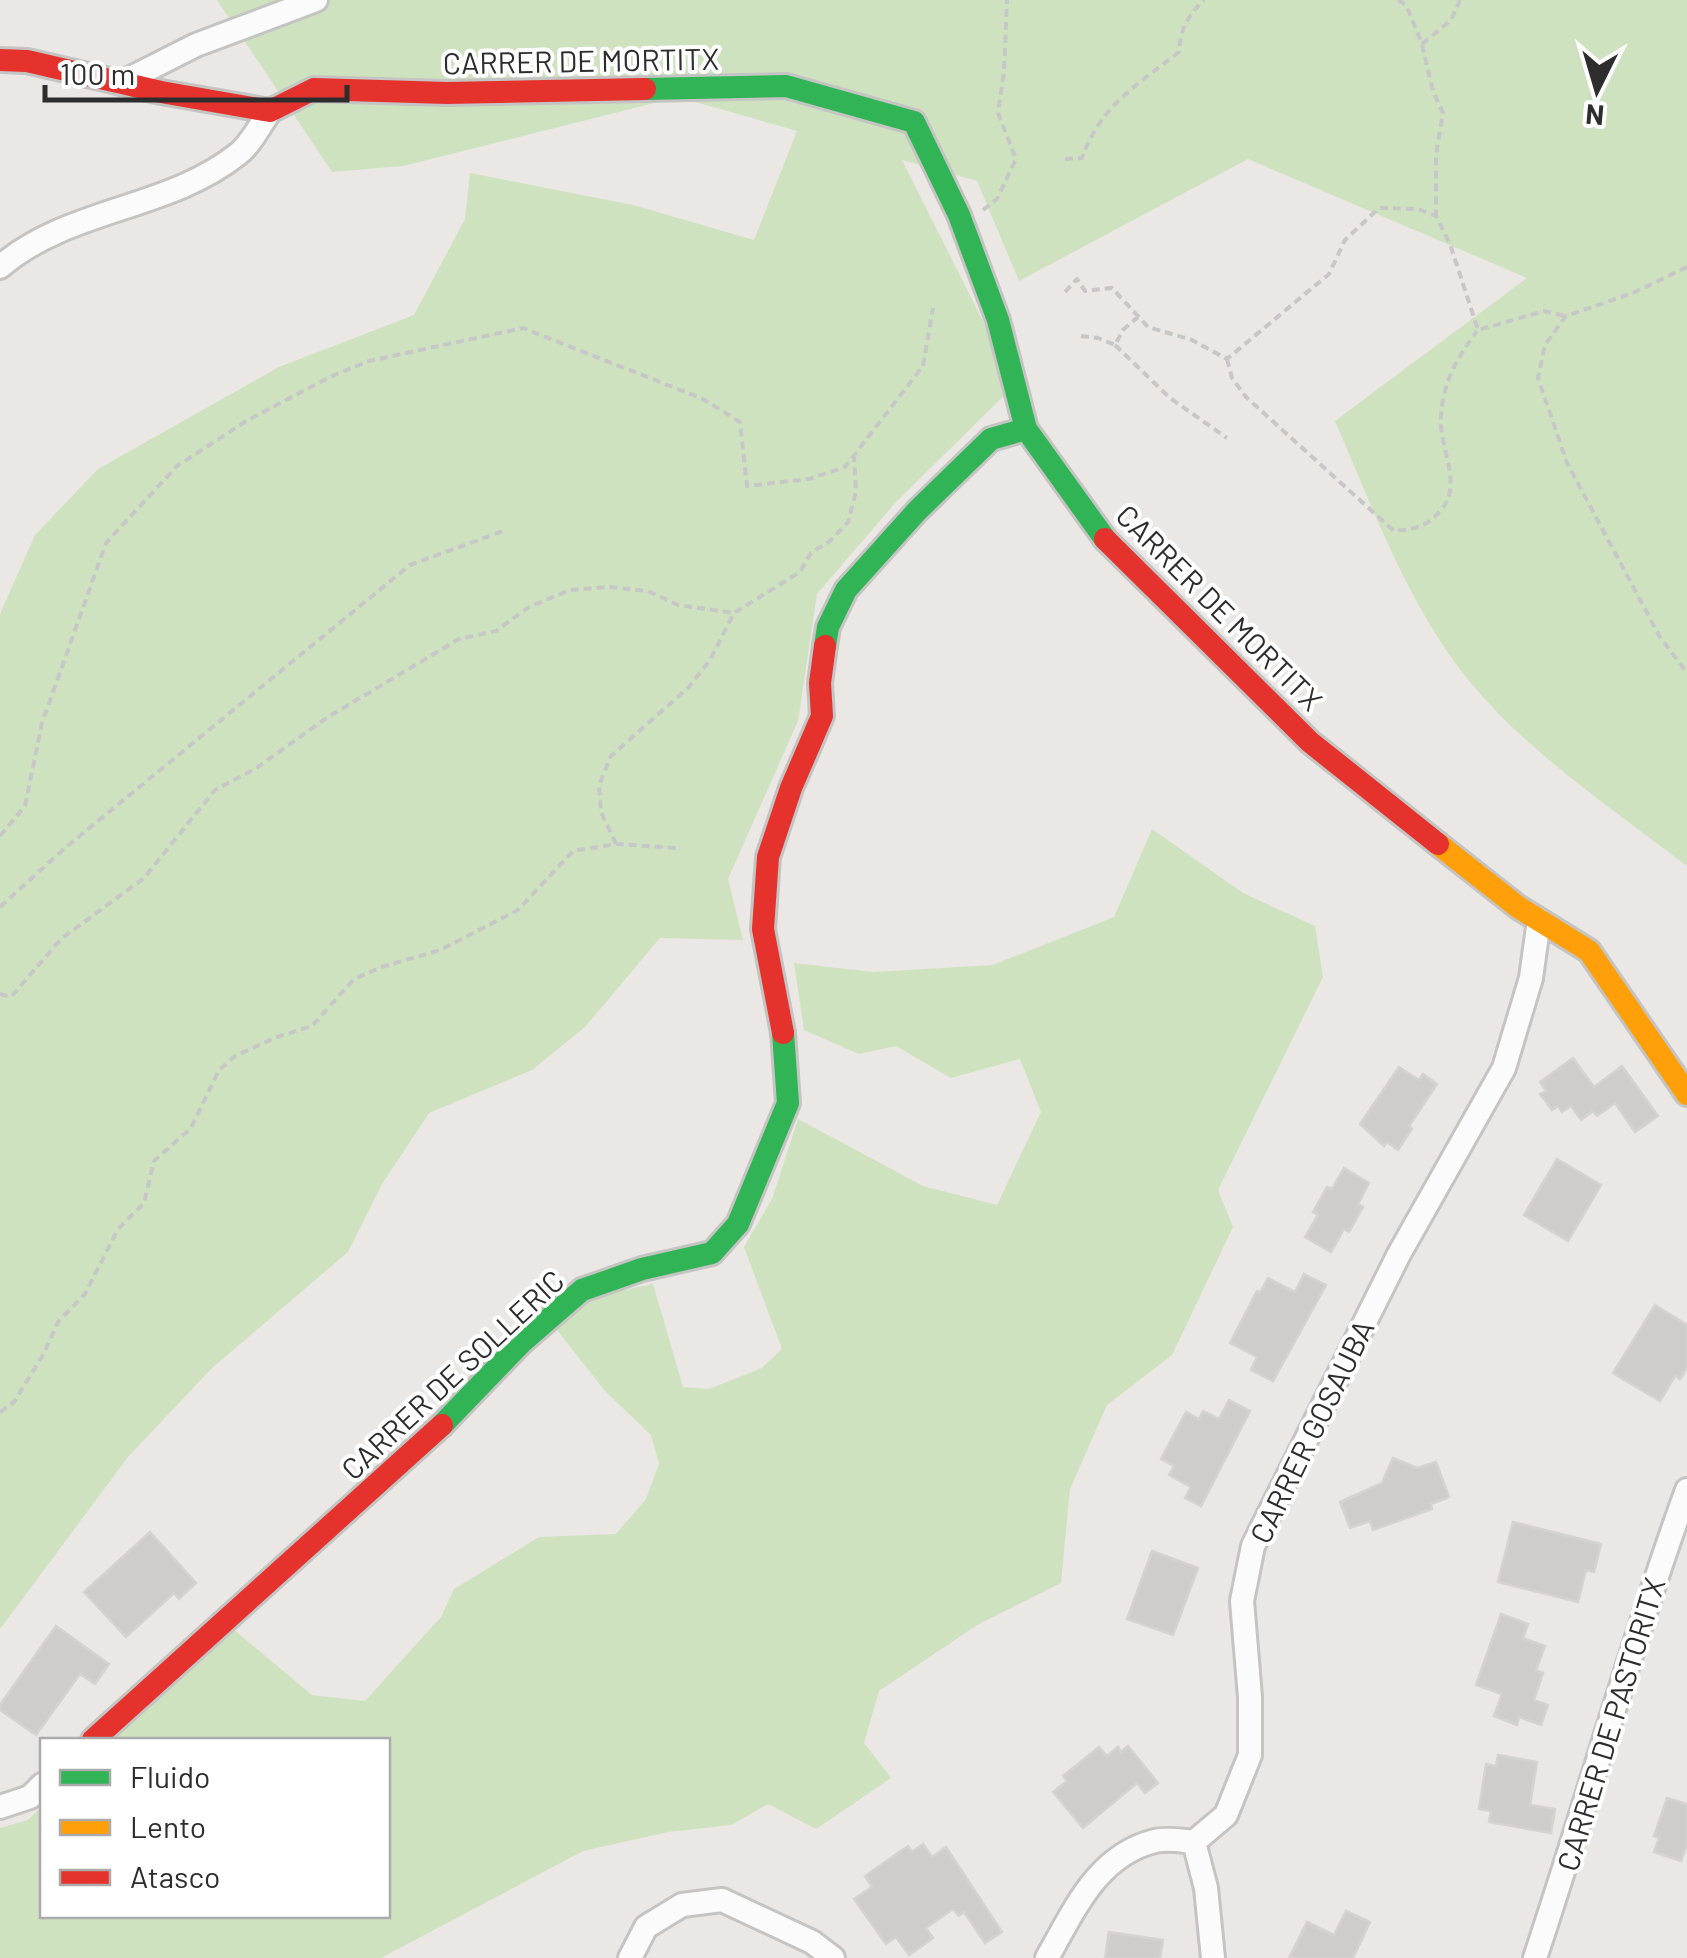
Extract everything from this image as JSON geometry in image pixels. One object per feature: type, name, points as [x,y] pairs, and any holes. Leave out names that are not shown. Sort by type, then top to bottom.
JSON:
[{"type":"street","points":[[121,83],[196,45],[316,0]]},
{"type":"street","points":[[0,60],[27,61],[270,111],[242,152],[202,179],[96,216],[19,251],[0,267]]},
{"type":"street","name":"CARRER DE MORTITX","points":[[270,111],[314,89],[447,93],[786,86],[914,122],[964,227],[998,320],[1026,429],[1113,550],[1310,742],[1518,908],[1588,952],[1687,1094]]},
{"type":"street","name":"CARRER DE SOLLERIC","points":[[94,1738],[394,1470],[521,1343],[582,1290],[642,1269],[712,1253],[738,1224],[788,1103],[782,1014],[763,928],[768,857],[791,788],[822,716],[820,683],[828,626],[846,590],[990,439],[1026,429]]},
{"type":"street","name":"CARRER GOSAUBA","points":[[1194,1842],[1226,1815],[1250,1755],[1250,1696],[1242,1601],[1253,1546],[1399,1254],[1504,1068],[1530,978],[1539,920]]},
{"type":"street","name":"CARRER DE PASTORITX","points":[[1535,1958],[1588,1798],[1626,1663],[1687,1490]]},
{"type":"street","points":[[0,1808],[30,1797],[40,1788]]},
{"type":"street","points":[[1047,1958],[1096,1874],[1156,1840],[1194,1842],[1206,1888],[1213,1958]]},
{"type":"street","points":[[630,1958],[646,1927],[682,1905],[722,1900],[812,1942],[833,1958]]},
{"type":"path","points":[[964,227],[997,199],[1016,159],[998,113],[1007,0]]},
{"type":"path","points":[[1065,159],[1082,158],[1089,137],[1111,105],[1179,52],[1189,14],[1204,0]]},
{"type":"path","points":[[1398,0],[1406,6],[1422,44],[1443,113],[1436,155],[1436,216],[1450,244],[1478,330]]},
{"type":"path","points":[[1422,44],[1451,20],[1460,0]]},
{"type":"path","points":[[1227,359],[1329,274],[1344,240],[1380,208],[1418,209],[1436,216]]},
{"type":"path","points":[[1065,292],[1077,279],[1085,291],[1112,288],[1148,327],[1192,340],[1227,359],[1232,378],[1246,397],[1365,508],[1394,530],[1417,529],[1432,521],[1450,500],[1452,476],[1440,440],[1441,412],[1454,363],[1478,330],[1544,311],[1566,316],[1633,293],[1687,267]]},
{"type":"path","points":[[0,836],[25,806],[42,723],[106,544],[177,466],[248,420],[369,361],[523,328],[703,399],[740,422],[747,486],[809,479],[845,467],[923,366],[933,308]]},
{"type":"path","points":[[1566,316],[1546,344],[1538,378],[1567,463],[1660,636],[1687,673]]},
{"type":"path","points":[[1115,345],[1138,317]]},
{"type":"path","points":[[1081,336],[1115,345],[1170,398],[1226,438]]},
{"type":"path","points":[[616,844],[601,812],[599,785],[611,756],[688,688],[710,660],[734,612],[800,572],[811,553],[830,541],[848,522],[856,490],[854,456]]},
{"type":"path","points":[[0,907],[65,848],[410,565],[506,530]]},
{"type":"path","points":[[0,994],[12,997],[61,939],[144,878],[214,790],[255,769],[328,716],[459,639],[496,631],[529,607],[570,590],[610,586],[648,591],[703,611],[734,612]]},
{"type":"path","points":[[0,1412],[14,1402],[58,1322],[84,1294],[118,1229],[144,1203],[154,1161],[190,1128],[219,1070],[235,1056],[312,1026],[354,979],[440,950],[518,910],[573,851],[616,844],[677,848]]},
{"type":"green space","points":[[217,0],[1687,0],[1687,866],[1539,752],[1462,672],[1407,582],[1335,421],[1527,278],[1248,159],[1019,281],[977,181],[902,160],[1015,385],[896,502],[817,594],[798,721],[728,879],[743,940],[660,938],[585,1027],[532,1070],[429,1113],[382,1184],[348,1252],[212,1368],[128,1457],[0,1629],[0,614],[35,535],[98,469],[279,367],[414,315],[465,219],[470,173],[633,205],[754,240],[797,131],[678,97],[403,166],[332,172]]},
{"type":"green space","points":[[1152,829],[1243,893],[1315,926],[1323,977],[1218,1190],[1233,1227],[1172,1355],[1107,1405],[1070,1489],[1061,1583],[977,1625],[879,1691],[864,1743],[891,1778],[816,1829],[768,1804],[731,1825],[668,1832],[583,1851],[381,1958],[0,1958],[0,1828],[28,1820],[40,1808],[40,1918],[390,1918],[390,1738],[115,1738],[233,1629],[312,1695],[365,1701],[441,1617],[454,1589],[539,1537],[616,1534],[646,1499],[659,1464],[651,1435],[605,1391],[557,1330],[595,1296],[653,1284],[683,1387],[709,1389],[762,1368],[782,1349],[744,1247],[772,1199],[798,1119],[923,1186],[997,1205],[1041,1112],[1020,1059],[951,1078],[896,1046],[859,1054],[804,1030],[794,963],[873,972],[993,965],[1114,917]]},
{"type":"building","points":[[1573,1058],[1594,1087],[1622,1066],[1658,1116],[1635,1132],[1615,1103],[1597,1116],[1593,1111],[1581,1120],[1571,1106],[1562,1112],[1558,1106],[1552,1110],[1540,1094],[1546,1091],[1540,1082]]},
{"type":"building","points":[[1399,1067],[1419,1080],[1423,1074],[1437,1084],[1398,1150],[1387,1142],[1384,1146],[1360,1124]]},
{"type":"building","points":[[1557,1159],[1601,1185],[1568,1241],[1524,1215]]},
{"type":"building","points":[[1344,1168],[1369,1183],[1358,1204],[1363,1207],[1349,1232],[1344,1229],[1331,1252],[1305,1237],[1318,1215],[1313,1212],[1327,1187],[1332,1189]]},
{"type":"building","points":[[1304,1274],[1326,1285],[1273,1381],[1251,1370],[1257,1357],[1230,1343],[1268,1278],[1295,1292]]},
{"type":"building","points":[[1655,1305],[1687,1325],[1687,1368],[1680,1379],[1675,1376],[1660,1401],[1613,1373]]},
{"type":"building","points":[[1229,1400],[1250,1411],[1201,1506],[1185,1498],[1191,1487],[1169,1475],[1174,1466],[1161,1459],[1186,1412],[1199,1419],[1203,1411],[1219,1419]]},
{"type":"building","points":[[1393,1458],[1417,1468],[1436,1462],[1449,1497],[1431,1504],[1432,1509],[1373,1530],[1370,1521],[1350,1528],[1340,1502],[1382,1483]]},
{"type":"building","points":[[1513,1522],[1601,1544],[1594,1572],[1586,1570],[1578,1602],[1498,1582]]},
{"type":"building","points":[[150,1532],[196,1583],[179,1599],[174,1593],[126,1637],[84,1592]]},
{"type":"building","points":[[1152,1551],[1198,1568],[1173,1635],[1127,1619]]},
{"type":"building","points":[[1501,1614],[1528,1624],[1523,1638],[1545,1646],[1536,1670],[1543,1673],[1534,1700],[1548,1705],[1541,1725],[1519,1717],[1517,1725],[1494,1716],[1502,1694],[1476,1685]]},
{"type":"building","points":[[56,1626],[109,1664],[95,1684],[80,1674],[36,1735],[0,1710],[0,1705]]},
{"type":"building","points":[[1128,1746],[1158,1783],[1145,1793],[1137,1783],[1083,1828],[1053,1792],[1067,1781],[1063,1776],[1099,1747],[1107,1756],[1118,1747],[1121,1752]]},
{"type":"building","points":[[1498,1755],[1537,1762],[1530,1805],[1555,1809],[1551,1833],[1489,1822],[1491,1811],[1479,1809],[1486,1764],[1496,1766]]},
{"type":"building","points":[[1667,1798],[1687,1804],[1687,1845],[1681,1861],[1654,1852],[1659,1838],[1654,1836]]},
{"type":"building","points":[[923,1844],[932,1857],[946,1847],[1002,1932],[985,1943],[964,1912],[959,1916],[953,1909],[926,1928],[933,1938],[909,1955],[896,1937],[886,1944],[854,1899],[872,1887],[865,1876],[908,1846],[912,1852]]},
{"type":"building","points":[[1346,1911],[1370,1922],[1353,1958],[1289,1958],[1307,1922],[1334,1935]]},
{"type":"building","points":[[1109,1932],[1163,1940],[1160,1958],[1105,1958]]},
{"type":"traffic: fast","points":[[645,89],[786,86],[914,122],[959,215],[998,320],[1026,429],[1105,539]]},
{"type":"traffic: fast","points":[[825,646],[828,627],[846,590],[917,511],[991,439],[1026,429]]},
{"type":"traffic: fast","points":[[442,1425],[521,1343],[582,1290],[642,1269],[712,1253],[738,1224],[788,1103],[783,1033]]},
{"type":"traffic: slow","points":[[1438,844],[1518,907],[1589,951],[1687,1094]]},
{"type":"traffic: jam","points":[[0,60],[27,61],[161,92],[270,111],[314,89],[447,93],[645,89]]},
{"type":"traffic: jam","points":[[1105,539],[1310,742],[1438,844]]},
{"type":"traffic: jam","points":[[783,1033],[763,929],[768,857],[791,788],[822,716],[820,683],[825,646]]},
{"type":"traffic: jam","points":[[95,1738],[442,1425]]}]
